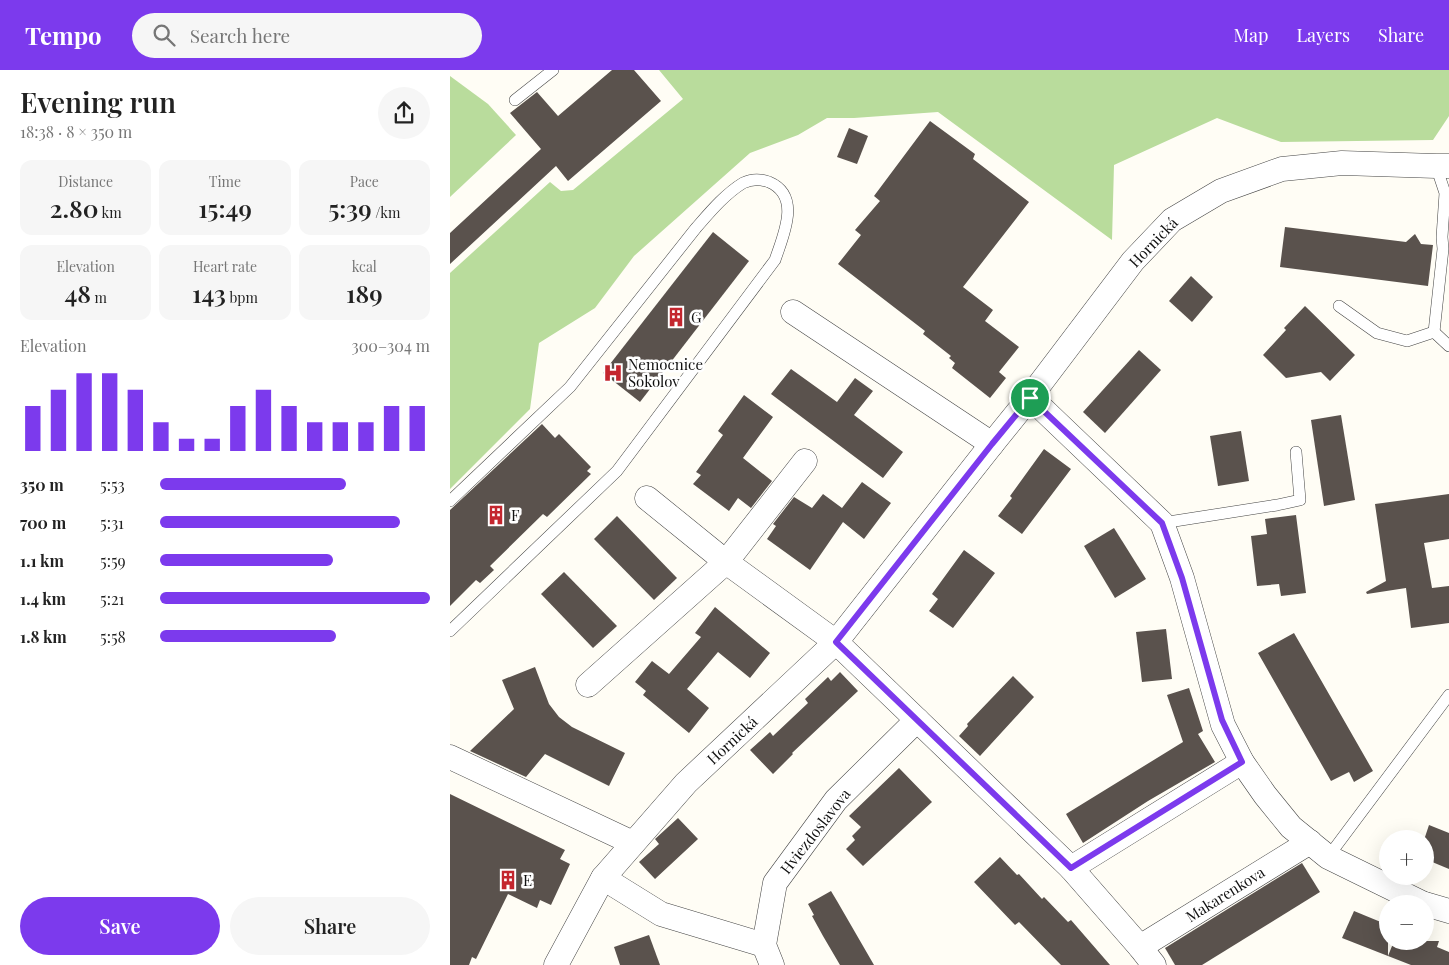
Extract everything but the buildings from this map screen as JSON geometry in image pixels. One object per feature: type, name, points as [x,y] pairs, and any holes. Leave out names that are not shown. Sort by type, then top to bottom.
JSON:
[{"type":"street","name":"Hornická","points":[[556,965],[603,878],[686,783],[836,642],[1030,398],[1133,261],[1172,220],[1221,191],[1282,169],[1342,163],[1445,168]]},
{"type":"street","points":[[793,312],[992,444]]},
{"type":"street","points":[[1030,398],[1162,523],[1182,578],[1222,720],[1242,762],[1265,795],[1292,827],[1328,857],[1406,895]]},
{"type":"street","points":[[588,685],[726,562],[805,461]]},
{"type":"street","points":[[647,498],[726,562],[836,642],[1071,868],[1147,956]]},
{"type":"street","name":"Hviezdoslavova","points":[[768,955],[775,883],[836,800],[917,720]]},
{"type":"street","points":[[450,757],[633,843]]},
{"type":"street","points":[[1071,868],[1242,762]]},
{"type":"street","name":"Makarenkova","points":[[1147,956],[1310,842]]},
{"type":"street","points":[[603,878],[661,914],[768,955]]},
{"type":"street","points":[[1434,907],[1449,911]]},
{"type":"lane","points":[[515,100],[553,70]]},
{"type":"lane","points":[[1434,332],[1443,249],[1445,168]]},
{"type":"lane","points":[[450,501],[570,387],[718,203],[744,182],[757,179],[778,187],[786,196],[788,209],[787,225],[775,260],[617,471],[450,631]]},
{"type":"lane","points":[[1339,306],[1377,333],[1407,341],[1434,332]]},
{"type":"lane","points":[[1434,332],[1449,346]]},
{"type":"lane","points":[[1162,523],[1300,500],[1296,452]]},
{"type":"lane","points":[[1328,857],[1449,695]]},
{"type":"green space","points":[[659,70],[1449,70],[1449,116],[1433,140],[1281,142],[1217,118],[1114,165],[1112,240],[938,112],[827,118],[798,135],[750,153],[634,256],[595,308],[539,343],[530,409],[450,489],[450,273],[550,182],[561,191],[573,190],[683,99]]},
{"type":"green space","points":[[450,76],[488,104],[516,135],[450,197]]},
{"type":"place","name":"G","points":[[676,317]]},
{"type":"place","name":"Nemocnice Sokolov","points":[[613,373]]},
{"type":"place","name":"F","points":[[496,515]]},
{"type":"place","name":"E","points":[[508,880]]},
{"type":"route","points":[[1030,398],[1162,523],[1182,578],[1223,725],[1242,762],[1071,868],[836,642],[1030,398]]}]
